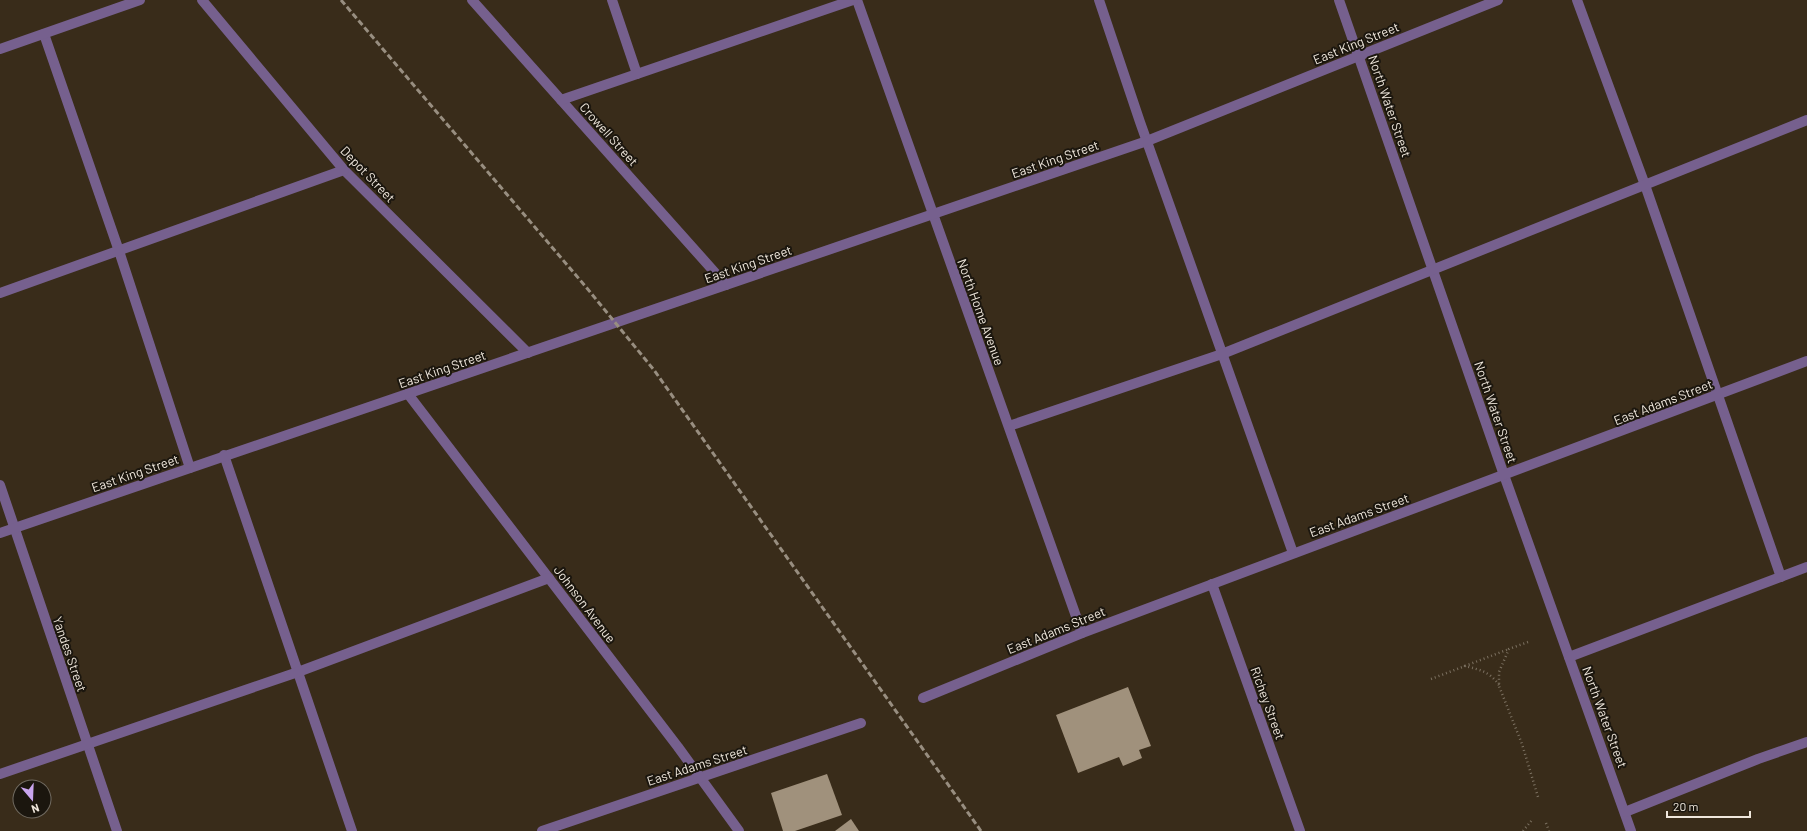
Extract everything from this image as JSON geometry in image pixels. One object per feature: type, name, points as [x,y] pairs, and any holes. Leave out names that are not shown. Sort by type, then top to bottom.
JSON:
[{"type":"street","points":[[0,49],[140,0]]},
{"type":"street","name":"Depot Street","points":[[202,0],[344,170],[528,353]]},
{"type":"street","name":"Crowell Street","points":[[472,0],[726,285]]},
{"type":"street","points":[[612,0],[637,74]]},
{"type":"street","points":[[561,100],[853,0]]},
{"type":"street","name":"North Home Avenue","points":[[857,0],[932,215],[1009,426],[1082,633]]},
{"type":"street","points":[[1099,0],[1147,141],[1293,553]]},
{"type":"street","name":"North Water Street","points":[[1339,0],[1504,475],[1631,831]]},
{"type":"street","name":"East King Street","points":[[0,533],[224,455],[408,394],[1147,141],[1498,0]]},
{"type":"street","points":[[1577,0],[1645,185],[1781,577]]},
{"type":"street","points":[[44,34],[119,251],[190,468]]},
{"type":"street","points":[[1009,426],[1222,354],[1807,120]]},
{"type":"street","points":[[0,293],[344,170]]},
{"type":"street","name":"East Adams Street","points":[[923,698],[1082,633],[1807,360]]},
{"type":"street","name":"Johnson Avenue","points":[[408,394],[673,741],[739,831]]},
{"type":"street","points":[[224,455],[352,831]]},
{"type":"street","name":"Yandes Street","points":[[0,484],[117,831]]},
{"type":"street","points":[[1569,657],[1807,567]]},
{"type":"street","points":[[0,774],[298,672],[549,578]]},
{"type":"street","name":"Richey Street","points":[[1212,584],[1300,831]]},
{"type":"street","name":"East Adams Street","points":[[546,830],[861,723]]},
{"type":"street","points":[[1625,812],[1758,759],[1807,742]]},
{"type":"path","points":[[1431,679],[1528,642]]},
{"type":"path","points":[[1499,686],[1500,672],[1509,649]]},
{"type":"path","points":[[1465,666],[1478,668],[1488,673],[1499,686],[1522,744],[1538,796]]},
{"type":"path","points":[[1523,831],[1532,820]]},
{"type":"path","points":[[1546,823],[1549,831]]},
{"type":"building","points":[[1128,687],[1151,746],[1139,750],[1142,758],[1123,766],[1119,757],[1078,773],[1056,715]]},
{"type":"building","points":[[827,774],[842,815],[795,831],[783,831],[771,793]]},
{"type":"building","points":[[851,819],[859,831],[835,831]]},
{"type":"railway","points":[[341,0],[586,287],[654,370],[981,831]]}]
